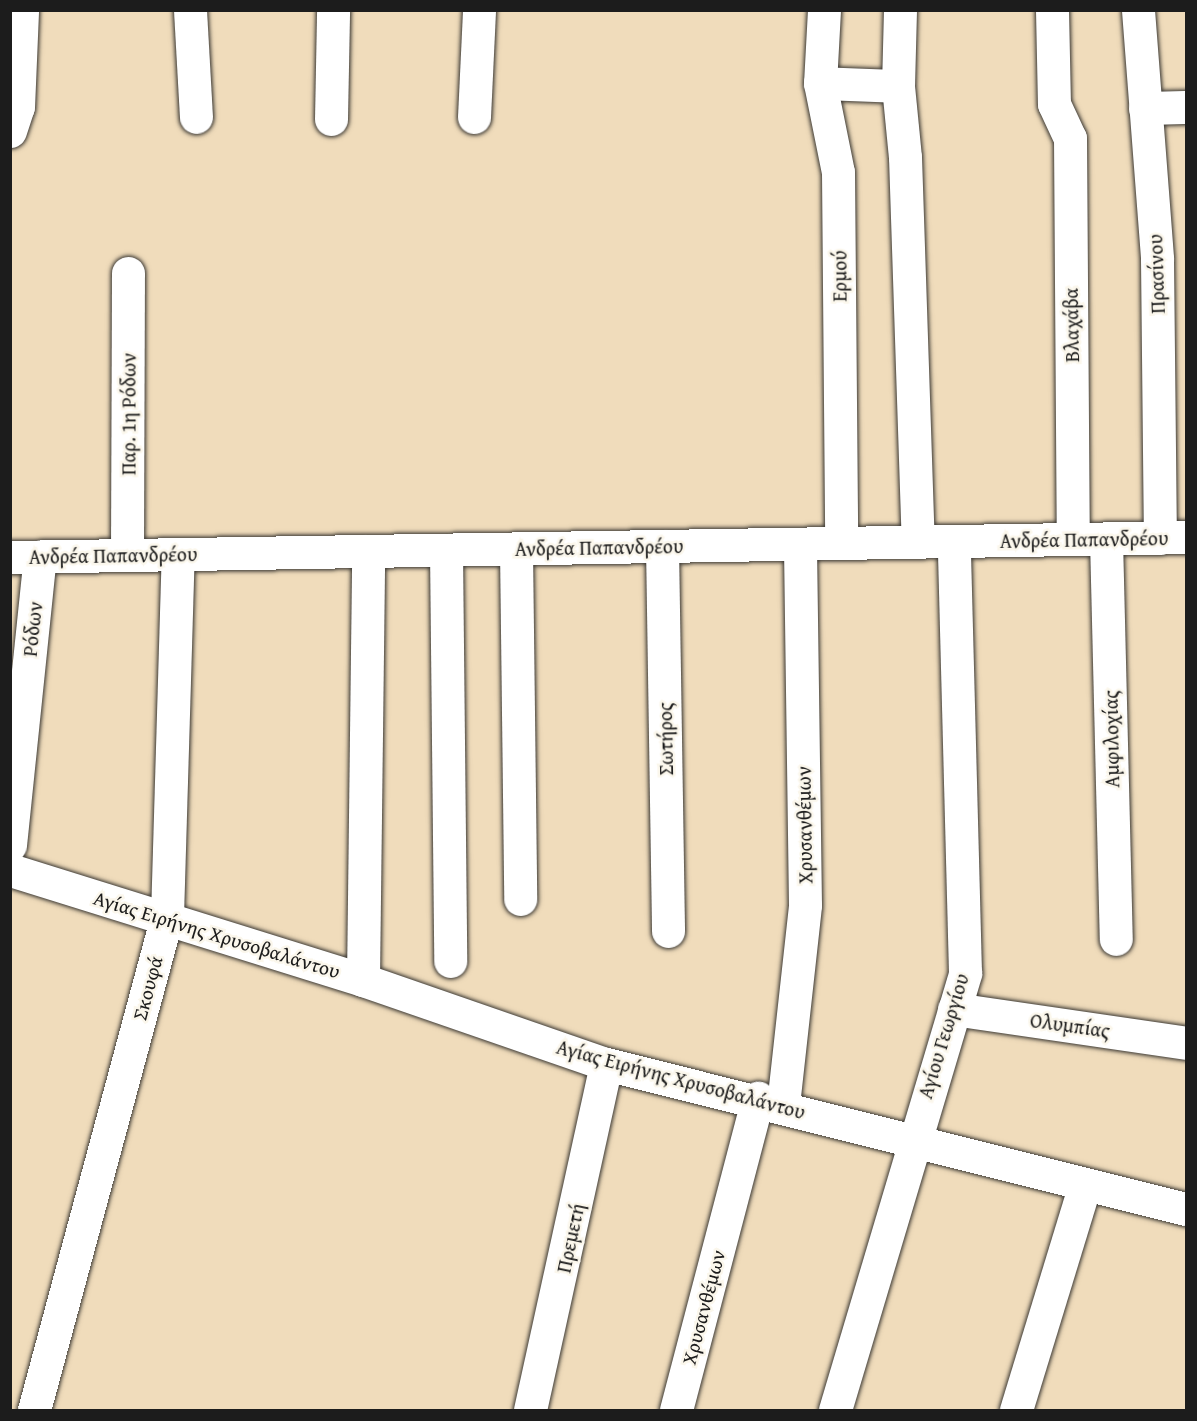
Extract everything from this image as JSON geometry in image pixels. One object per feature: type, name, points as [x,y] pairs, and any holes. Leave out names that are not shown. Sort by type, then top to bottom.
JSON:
[{"type":"street","points":[[10,131],[18,107],[22,10]]},
{"type":"street","points":[[190,10],[196,117]]},
{"type":"street","points":[[331,120],[333,10]]},
{"type":"street","points":[[474,117],[479,10]]},
{"type":"street","name":"Ερμού","points":[[824,10],[820,83],[838,172],[841,543]]},
{"type":"street","points":[[900,10],[898,86],[905,157],[918,542]]},
{"type":"street","name":"Βλαχάβα","points":[[1052,10],[1052,88],[1057,113],[1070,138],[1073,539]]},
{"type":"street","name":"Πρασίνου","points":[[1138,10],[1157,259],[1173,538]]},
{"type":"street","points":[[820,83],[898,86]]},
{"type":"street","points":[[1145,108],[1186,108]]},
{"type":"street","name":"Παρ. 1η Ρόδων","points":[[127,555],[128,273]]},
{"type":"street","name":"Ανδρέα Παπανδρέου","points":[[26,557],[1173,538]]},
{"type":"street","name":"Αμφιλοχίας","points":[[1106,539],[1116,939]]},
{"type":"street","name":"Αγίου Γεωργίου","points":[[835,1410],[911,1141],[965,974],[954,541]]},
{"type":"street","name":"Χρυσανθέμων","points":[[676,1410],[770,1102],[805,905],[800,544]]},
{"type":"street","name":"Σωτήρος","points":[[663,546],[668,931]]},
{"type":"street","points":[[516,549],[520,899]]},
{"type":"street","points":[[446,550],[450,961]]},
{"type":"street","points":[[363,980],[368,551]]},
{"type":"street","name":"Σκουφά","points":[[34,1410],[167,916],[178,554]]},
{"type":"street","name":"Ρόδων","points":[[10,845],[26,557]]},
{"type":"street","name":"Αγίας Ειρήνης Χρυσοβαλάντου","points":[[10,870],[167,916],[363,980],[606,1064],[770,1102],[1084,1187],[1186,1209]]},
{"type":"street","name":"Ολυμπίας","points":[[954,1009],[1186,1043]]},
{"type":"street","name":"Πρεμετή","points":[[530,1410],[606,1064]]},
{"type":"street","points":[[1016,1410],[1084,1187]]}]
